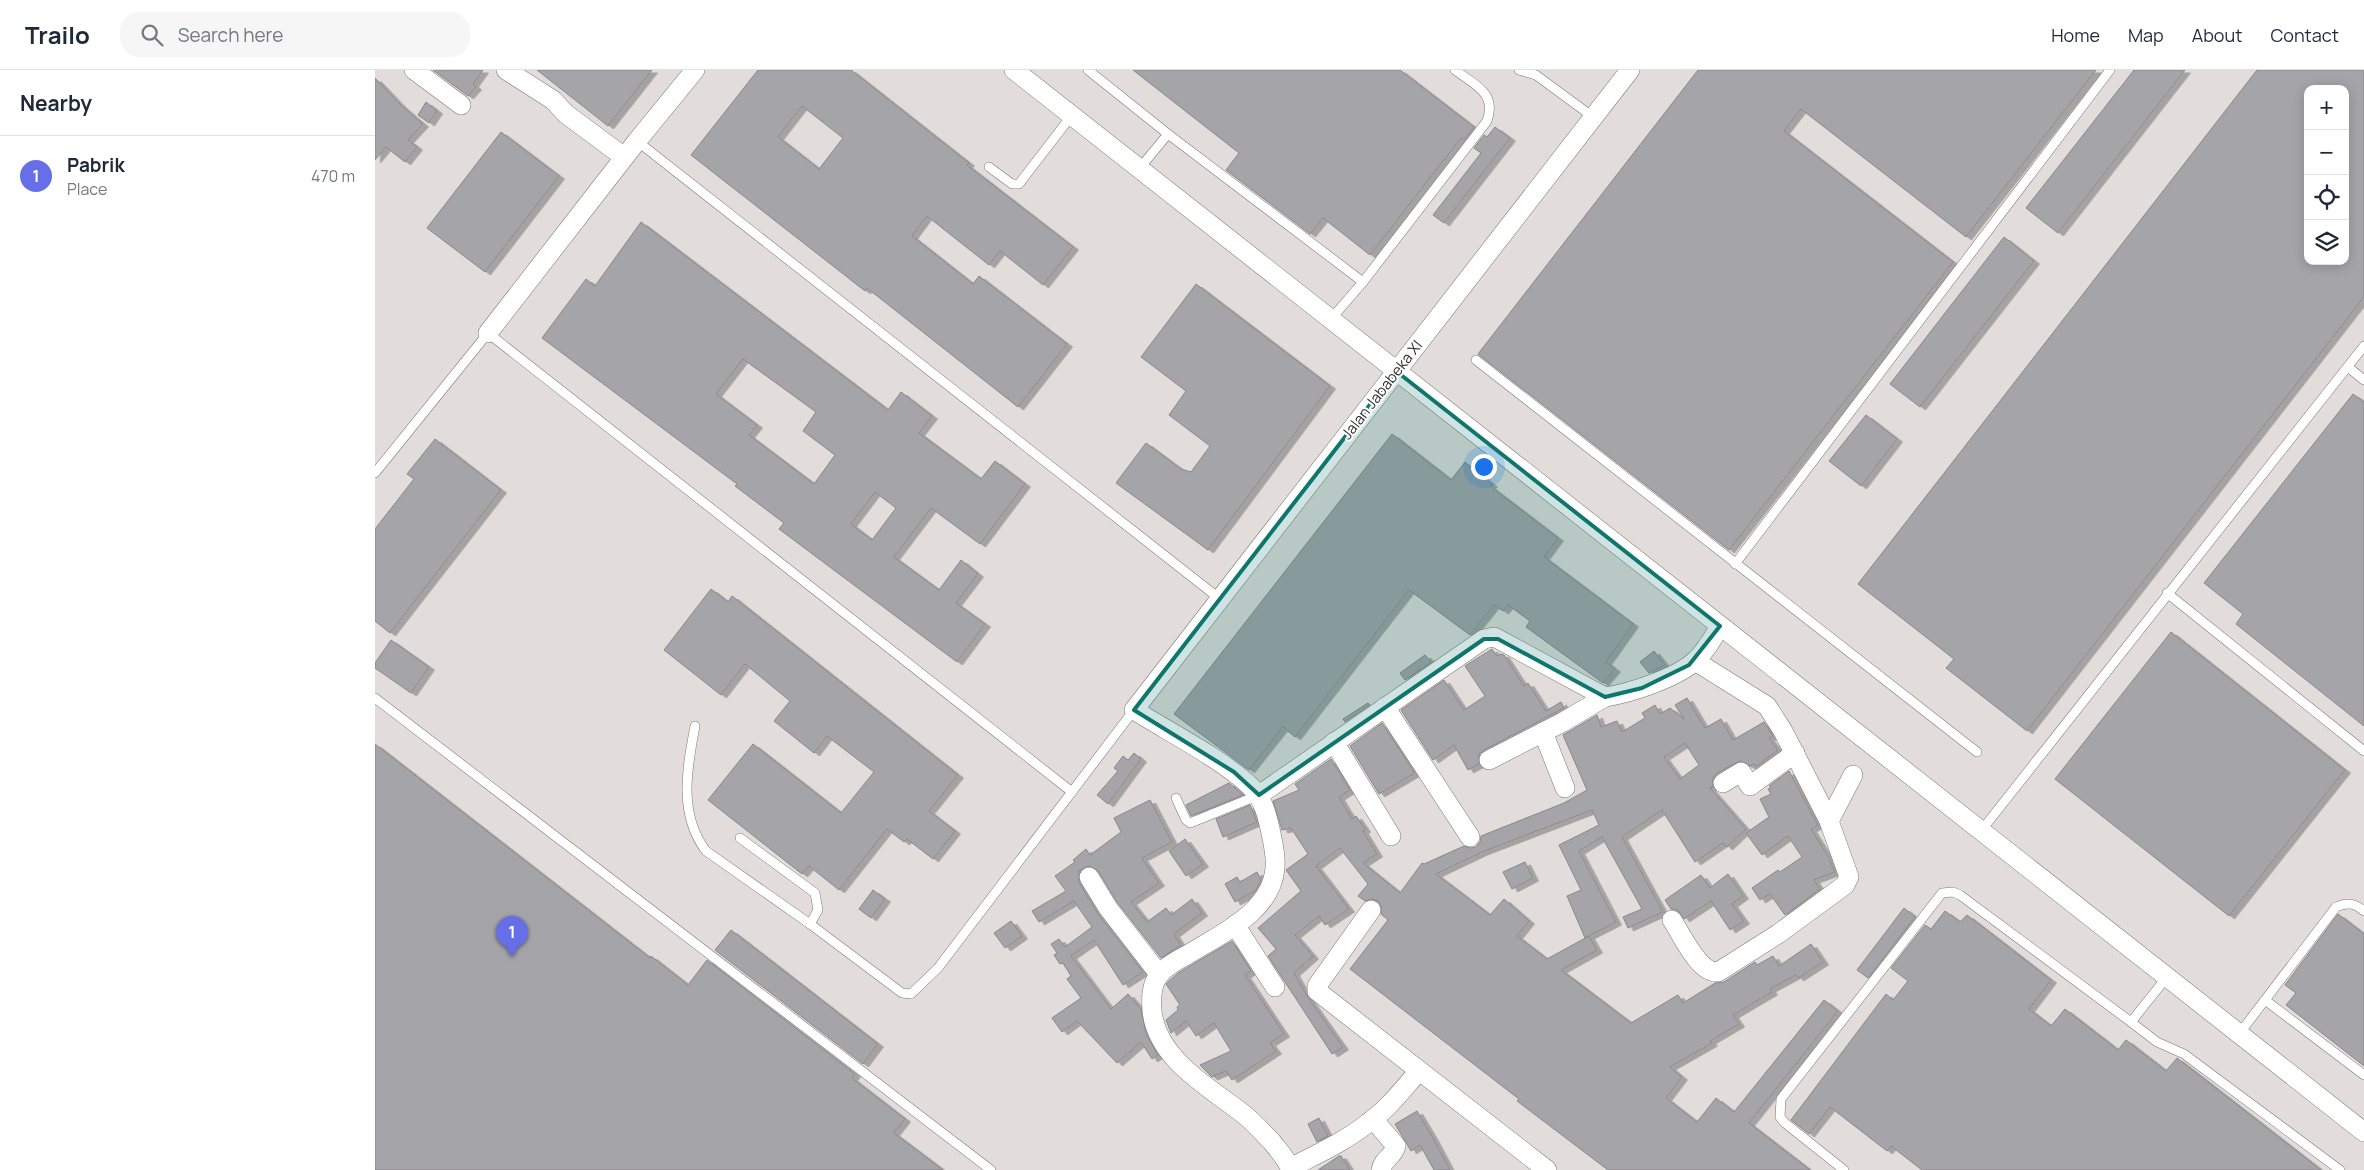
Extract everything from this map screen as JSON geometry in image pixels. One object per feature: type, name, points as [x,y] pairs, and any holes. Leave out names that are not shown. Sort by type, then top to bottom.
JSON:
[{"type":"street","points":[[414,70],[461,105]]},
{"type":"street","points":[[506,70],[553,100],[566,114],[624,157]]},
{"type":"street","points":[[488,333],[624,157],[695,70]]},
{"type":"street","points":[[1014,70],[2364,1132]]},
{"type":"street","name":"Jalan Jababeka XI","points":[[1134,710],[1630,70]]},
{"type":"street","points":[[1489,760],[1605,697],[1642,688],[1695,661],[1713,639],[1720,626]]},
{"type":"street","points":[[1259,795],[1484,640],[1494,637],[1605,697]]},
{"type":"street","points":[[1673,920],[1702,967],[1711,972],[1717,972],[1778,934],[1848,881],[1849,877],[1829,821],[1783,731],[1765,704],[1695,661]]},
{"type":"street","points":[[1385,707],[1470,837]]},
{"type":"street","points":[[1134,710],[1234,772],[1259,795],[1268,817],[1275,854],[1274,878],[1257,906],[1235,925],[1171,964],[1159,974],[1151,995],[1152,1013],[1158,1030],[1171,1052],[1193,1076],[1243,1113],[1257,1126],[1278,1149],[1291,1169],[1340,1142],[1373,1119],[1398,1096],[1419,1071]]},
{"type":"street","points":[[1543,732],[1565,788]]},
{"type":"street","points":[[1334,742],[1391,836]]},
{"type":"street","points":[[1723,783],[1741,772],[1750,786],[1795,753]]},
{"type":"street","points":[[1829,821],[1853,775]]},
{"type":"street","points":[[1089,877],[1108,908],[1159,974]]},
{"type":"street","points":[[1371,910],[1317,986],[1317,991],[1547,1170]]},
{"type":"street","points":[[1235,925],[1275,986]]},
{"type":"street","points":[[1373,1119],[1395,1146],[1395,1150],[1381,1170]]},
{"type":"lane","points":[[1087,70],[1363,282]]},
{"type":"lane","points":[[1331,319],[1363,282],[1487,121],[1491,109],[1490,100],[1484,92],[1455,70]]},
{"type":"lane","points":[[1735,564],[2110,70]]},
{"type":"lane","points":[[1521,71],[1536,75],[1593,117]]},
{"type":"lane","points":[[989,167],[1012,184],[1019,184],[1071,116]]},
{"type":"lane","points":[[1139,169],[1168,134]]},
{"type":"lane","points":[[637,141],[1220,599]]},
{"type":"lane","points":[[375,473],[488,333],[1073,792]]},
{"type":"lane","points":[[1981,831],[2167,593],[2364,346]]},
{"type":"lane","points":[[1476,360],[1977,752]]},
{"type":"lane","points":[[2348,367],[2364,380]]},
{"type":"lane","points":[[2167,593],[2364,751]]},
{"type":"lane","points":[[375,698],[991,1170]]},
{"type":"lane","points":[[695,726],[687,767],[686,788],[690,820],[699,841],[706,851],[810,924],[902,993],[911,994],[938,968],[1134,710]]},
{"type":"lane","points":[[1176,798],[1190,823],[1259,795]]},
{"type":"lane","points":[[740,838],[815,893],[818,910],[810,924]]},
{"type":"lane","points":[[1844,1170],[1785,1123],[1781,1117],[1781,1099],[1942,893],[1953,892],[1960,895],[2157,1042],[2177,1050],[2199,1065],[2340,1170]]},
{"type":"lane","points":[[2239,1034],[2336,907],[2346,903],[2355,904],[2364,911]]},
{"type":"lane","points":[[2131,1022],[2167,977]]},
{"type":"lane","points":[[2265,1000],[2364,1074]]},
{"type":"highlighted area","points":[[1396,371],[1720,626],[1689,665],[1642,688],[1605,697],[1498,639],[1484,639],[1259,795],[1234,772],[1134,710]]},
{"type":"building","points":[[433,70],[483,70],[473,84],[476,87],[468,96]]},
{"type":"building","points":[[537,70],[652,70],[608,126]]},
{"type":"building","points":[[758,70],[851,70],[969,163],[967,165],[1073,247],[1043,285],[1000,251],[989,265],[927,216],[912,236],[973,284],[979,276],[1067,344],[1018,407],[867,288],[865,291],[691,155]],"holes":[[[802,106],[843,138],[819,169],[778,137]]]},
{"type":"building","points":[[1133,70],[1400,70],[1474,127],[1464,140],[1461,138],[1370,255],[1323,218],[1310,234],[1226,170],[1239,153]]},
{"type":"building","points":[[1698,70],[2096,70],[1966,237],[1801,109],[1784,131],[1953,262],[1729,550],[1478,354]]},
{"type":"building","points":[[2134,70],[2185,70],[2058,233],[2026,208]]},
{"type":"building","points":[[2257,70],[2364,70],[2364,297],[2027,731],[1946,668],[1954,659],[1858,584]]},
{"type":"building","points":[[375,78],[402,106],[423,124],[408,140],[417,147],[405,162],[386,147],[375,160]]},
{"type":"building","points":[[426,102],[437,111],[429,123],[418,115]]},
{"type":"building","points":[[1495,127],[1510,138],[1444,223],[1433,215],[1481,153],[1474,148],[1484,135],[1487,137]]},
{"type":"building","points":[[501,132],[559,176],[485,272],[427,228]]},
{"type":"building","points":[[641,222],[888,410],[901,392],[932,416],[919,433],[981,479],[995,461],[1025,484],[980,544],[931,508],[894,557],[939,590],[961,560],[978,574],[956,603],[985,624],[957,662],[779,529],[784,523],[735,486],[737,484],[542,338],[586,279],[595,286]],"holes":[[[743,359],[816,412],[803,431],[835,455],[814,484],[749,435],[757,425],[716,394]],[[875,492],[896,508],[872,540],[851,524]]]},
{"type":"building","points":[[2004,237],[2034,261],[1920,407],[1890,384]]},
{"type":"building","points":[[1196,284],[1330,386],[1208,550],[1116,483],[1146,443],[1181,469],[1191,472],[1210,446],[1169,415],[1186,391],[1141,357]]},
{"type":"building","points":[[2353,394],[2364,402],[2364,726],[2236,624],[2243,614],[2204,583]]},
{"type":"building","points":[[1866,415],[1897,439],[1861,486],[1829,461]]},
{"type":"building","points":[[1392,434],[1451,480],[1465,462],[1492,484],[1490,486],[1558,538],[1544,557],[1633,624],[1606,662],[1615,669],[1603,683],[1526,627],[1530,621],[1508,605],[1503,611],[1494,605],[1470,635],[1409,590],[1295,737],[1283,727],[1249,770],[1174,714]]},
{"type":"building","points":[[435,439],[501,490],[390,633],[375,621],[375,529],[414,479],[407,474]]},
{"type":"building","points":[[711,589],[728,602],[732,596],[958,775],[929,811],[955,831],[933,859],[907,839],[904,842],[887,829],[839,890],[809,866],[802,874],[708,800],[753,744],[841,813],[874,772],[827,736],[814,753],[774,721],[790,701],[745,664],[721,695],[664,650]]},
{"type":"building","points":[[2171,632],[2345,770],[2229,916],[2055,779]]},
{"type":"building","points":[[391,640],[429,667],[411,693],[375,668],[375,663]]},
{"type":"building","points":[[1492,649],[1497,656],[1504,655],[1524,686],[1528,683],[1546,711],[1561,702],[1564,708],[1484,750],[1479,754],[1479,764],[1468,770],[1454,745],[1433,760],[1401,710],[1444,680],[1464,710],[1485,696],[1465,666]]},
{"type":"building","points":[[1654,651],[1665,665],[1649,673],[1640,662]]},
{"type":"building","points":[[1425,655],[1431,662],[1405,680],[1400,673]]},
{"type":"building","points":[[1687,698],[1705,728],[1721,719],[1733,740],[1764,722],[1773,736],[1769,738],[1778,750],[1756,767],[1754,764],[1750,766],[1740,761],[1717,773],[1713,778],[1713,787],[1710,788],[1746,829],[1727,847],[1723,843],[1695,862],[1662,810],[1622,837],[1663,912],[1628,928],[1623,917],[1642,909],[1602,837],[1579,851],[1616,922],[1585,938],[1567,896],[1581,890],[1559,845],[1599,825],[1592,810],[1482,852],[1436,874],[1490,915],[1504,899],[1529,921],[1517,936],[1547,959],[1589,936],[1597,950],[1561,970],[1631,1023],[1678,995],[1683,1003],[1715,983],[1724,982],[1755,962],[1757,965],[1773,956],[1779,966],[1811,944],[1823,962],[1798,978],[1796,975],[1770,989],[1772,992],[1733,1015],[1739,1024],[1710,1041],[1712,1043],[1670,1067],[1682,1077],[1666,1098],[1697,1122],[1716,1098],[1734,1112],[1824,1000],[1838,1011],[1749,1123],[1810,1170],[1608,1170],[1350,969],[1388,920],[1381,914],[1381,906],[1378,901],[1372,899],[1365,901],[1358,896],[1368,884],[1340,848],[1316,866],[1349,909],[1325,925],[1319,916],[1295,935],[1313,956],[1294,973],[1307,996],[1343,1047],[1332,1054],[1268,956],[1276,949],[1258,928],[1301,891],[1286,870],[1308,854],[1291,828],[1282,830],[1273,801],[1299,790],[1295,784],[1331,759],[1350,790],[1339,797],[1352,819],[1356,816],[1365,829],[1363,831],[1377,854],[1363,863],[1400,893],[1422,863],[1424,864],[1464,846],[1476,847],[1480,842],[1481,836],[1564,803],[1587,790],[1563,735],[1597,715],[1601,727],[1617,721],[1622,732],[1645,718],[1642,713],[1655,705],[1660,714],[1670,708],[1684,719],[1675,705]],"holes":[[[1685,743],[1699,765],[1680,779],[1664,757]]]},
{"type":"building","points":[[1368,703],[1370,705],[1345,722],[1343,719]]},
{"type":"building","points":[[1382,723],[1415,773],[1379,794],[1350,746]]},
{"type":"building","points":[[375,744],[650,958],[651,956],[688,985],[707,960],[855,1074],[852,1078],[905,1119],[894,1133],[943,1170],[375,1170]]},
{"type":"building","points":[[1134,753],[1141,759],[1108,804],[1097,795],[1118,771],[1114,768],[1123,756],[1128,760]]},
{"type":"building","points":[[1789,771],[1818,825],[1811,829],[1828,856],[1835,872],[1814,880],[1820,889],[1785,915],[1770,894],[1760,900],[1752,888],[1778,870],[1780,872],[1802,857],[1788,836],[1762,855],[1746,833],[1769,817],[1760,799],[1771,794],[1768,789],[1771,788],[1769,786]]},
{"type":"building","points":[[1229,783],[1243,795],[1191,816],[1186,805]]},
{"type":"building","points":[[1150,800],[1172,842],[1142,858],[1159,883],[1131,902],[1147,922],[1166,908],[1171,915],[1192,899],[1202,913],[1174,934],[1181,945],[1161,958],[1117,902],[1098,871],[1088,866],[1079,871],[1079,882],[1098,914],[1143,972],[1123,985],[1094,940],[1071,956],[1111,1009],[1128,994],[1141,1009],[1146,1033],[1158,1055],[1152,1059],[1141,1042],[1117,1063],[1077,1021],[1062,1032],[1052,1018],[1081,998],[1067,979],[1071,976],[1063,963],[1060,964],[1054,955],[1057,953],[1051,944],[1059,939],[1065,947],[1092,927],[1074,901],[1039,922],[1032,911],[1066,891],[1055,876],[1075,862],[1073,860],[1086,849],[1090,855],[1121,832],[1114,818]]},
{"type":"building","points":[[1250,805],[1257,822],[1223,837],[1216,819]]},
{"type":"building","points":[[1185,839],[1203,864],[1186,876],[1169,851]]},
{"type":"building","points":[[1525,862],[1533,878],[1512,889],[1503,872]]},
{"type":"building","points":[[1257,872],[1261,880],[1256,890],[1235,902],[1225,884],[1237,877],[1240,882]]},
{"type":"building","points":[[1728,874],[1743,896],[1732,904],[1744,921],[1730,930],[1711,901],[1684,919],[1678,910],[1671,909],[1665,900],[1701,875],[1710,888]]},
{"type":"building","points":[[873,890],[885,899],[871,918],[859,909]]},
{"type":"building","points":[[1904,908],[1915,917],[1868,978],[1857,970]]},
{"type":"building","points":[[1945,911],[1960,922],[1967,915],[2051,980],[2029,1009],[2051,1026],[2065,1009],[2118,1050],[2126,1040],[2166,1071],[2177,1058],[2321,1170],[1922,1170],[1891,1146],[1887,1151],[1830,1107],[1809,1134],[1791,1120],[1886,994],[1893,1000],[1908,981],[1891,968],[1925,925],[1931,929]]},
{"type":"building","points":[[2338,914],[2364,934],[2364,1066],[2286,1005],[2296,993],[2285,985]]},
{"type":"building","points":[[1011,921],[1022,936],[1005,948],[994,933]]},
{"type":"building","points":[[731,930],[878,1044],[863,1064],[715,950]]},
{"type":"building","points":[[1232,941],[1251,971],[1245,975],[1284,1034],[1270,1043],[1276,1051],[1232,1080],[1226,1071],[1212,1077],[1200,1065],[1231,1051],[1214,1023],[1196,1036],[1186,1021],[1171,1033],[1166,1020],[1178,1010],[1177,1007],[1180,1005],[1166,984],[1178,973]]},
{"type":"building","points":[[1417,1111],[1450,1170],[1434,1170],[1420,1145],[1411,1151],[1395,1124]]},
{"type":"building","points":[[1319,1118],[1328,1136],[1317,1142],[1308,1124]]},
{"type":"building","points":[[1341,1156],[1350,1170],[1318,1170]]},
{"type":"place","name":"Pabrik","points":[[512,957]]}]
